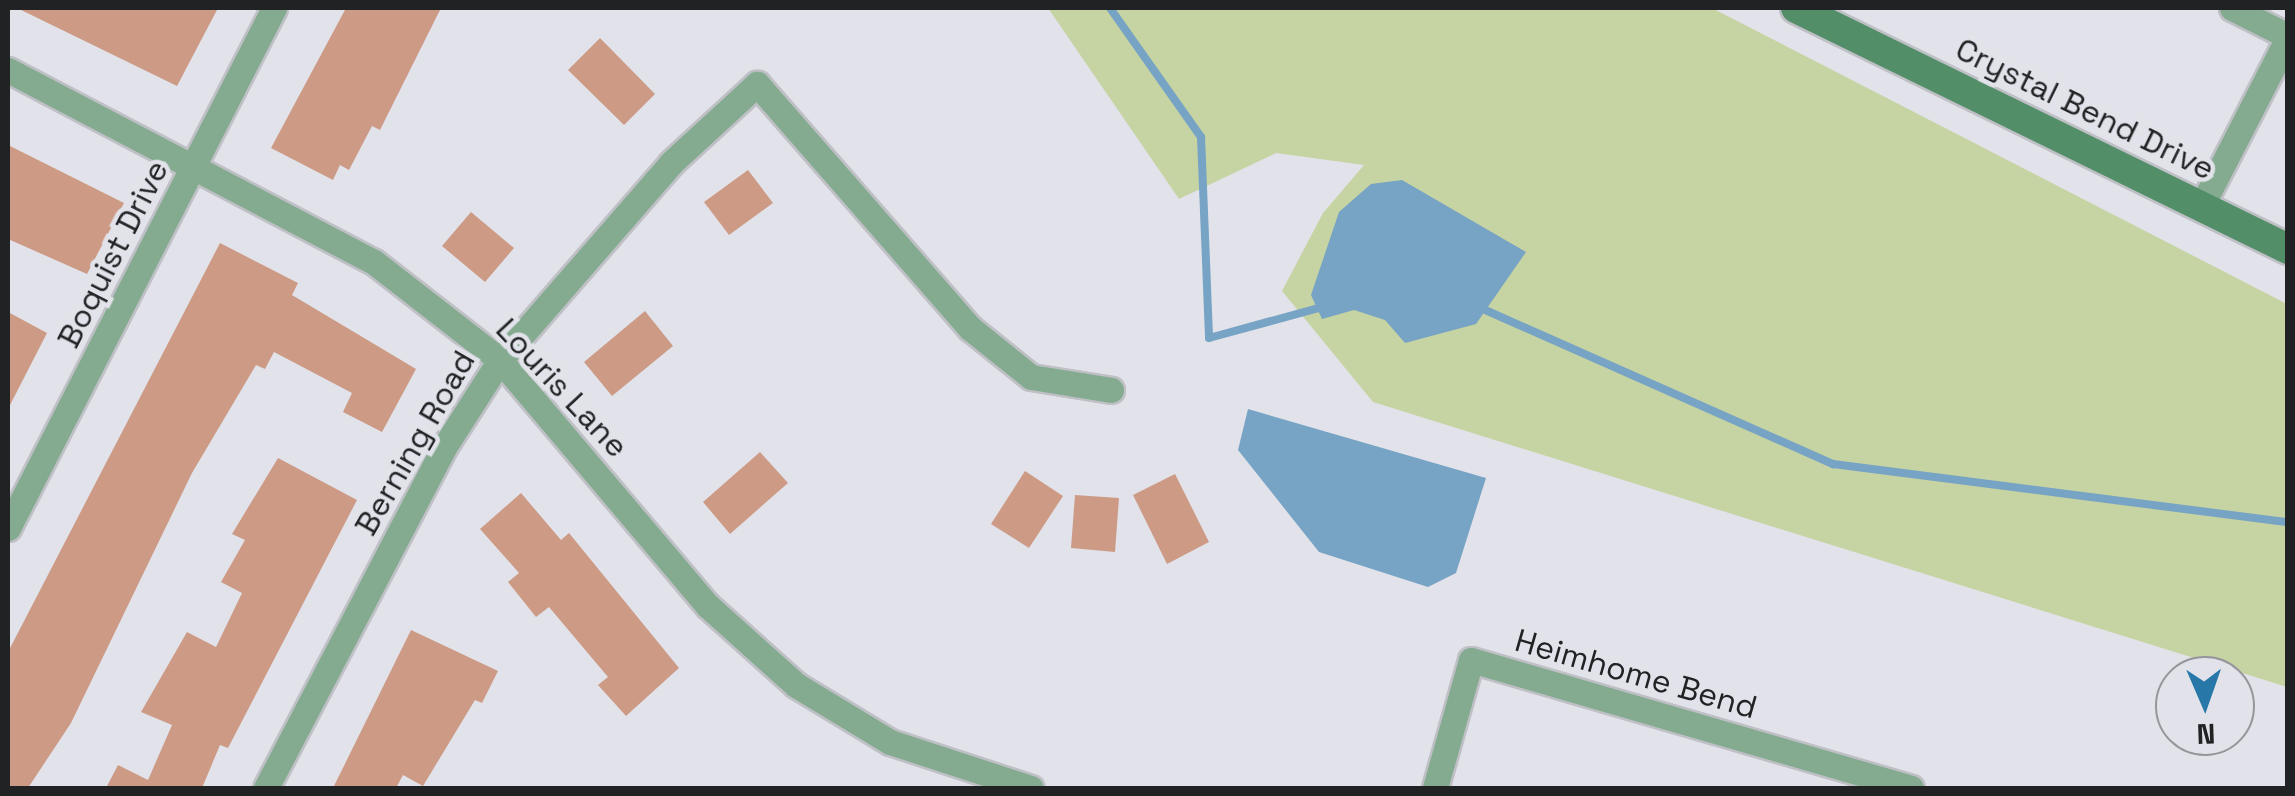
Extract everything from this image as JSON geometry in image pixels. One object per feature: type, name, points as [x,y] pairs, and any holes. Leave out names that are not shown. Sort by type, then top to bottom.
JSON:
[{"type":"street","name":"Boquist Drive","points":[[8,528],[19,478],[195,166],[274,8]]},
{"type":"street","name":"Crystal Bend Drive","points":[[1796,8],[2288,249]]},
{"type":"street","points":[[2202,205],[2288,37],[2232,8]]},
{"type":"street","name":"Louris Lane","points":[[8,70],[374,262],[500,360],[708,606],[796,685],[890,742],[1031,788]]},
{"type":"street","name":"Berning Road","points":[[266,788],[443,448],[500,360],[671,164],[758,85],[970,328],[1031,377],[1112,390]]},
{"type":"street","name":"Heimhome Bend","points":[[1435,788],[1471,660],[1910,788]]},
{"type":"green space","points":[[1048,8],[1712,8],[2287,304],[2287,687],[2255,677],[2255,656],[2188,656],[1373,402],[1282,291],[1323,213],[1364,165],[1276,153],[1179,199]]},
{"type":"water","points":[[1402,180],[1526,252],[1476,324],[1405,343],[1385,320],[1354,310],[1322,319],[1311,295],[1339,212],[1371,184]]},
{"type":"water","points":[[1248,409],[1486,478],[1456,573],[1428,587],[1319,552],[1238,450]]},
{"type":"building","points":[[17,8],[218,8],[177,86]]},
{"type":"building","points":[[346,8],[441,8],[380,130],[372,126],[349,170],[340,165],[333,180],[271,148]]},
{"type":"building","points":[[600,38],[655,94],[624,125],[568,70]]},
{"type":"building","points":[[8,145],[124,203],[87,274],[8,239]]},
{"type":"building","points":[[748,170],[773,203],[729,235],[704,202]]},
{"type":"building","points":[[471,212],[514,248],[485,282],[442,246]]},
{"type":"building","points":[[220,243],[298,283],[292,295],[416,369],[382,432],[343,412],[352,393],[274,352],[265,369],[256,365],[192,473],[71,723],[28,788],[8,788],[8,652]]},
{"type":"building","points":[[645,311],[673,346],[612,396],[584,362]]},
{"type":"building","points":[[8,312],[47,333],[8,409]]},
{"type":"building","points":[[760,452],[788,483],[730,534],[703,502]]},
{"type":"building","points":[[278,458],[357,500],[228,748],[220,745],[202,788],[106,788],[118,765],[148,780],[172,725],[141,712],[187,632],[216,647],[242,593],[221,582],[245,540],[232,534]]},
{"type":"building","points":[[1025,471],[1063,496],[1029,548],[991,524]]},
{"type":"building","points":[[1175,474],[1209,542],[1167,564],[1133,495]]},
{"type":"building","points":[[521,493],[561,540],[569,533],[679,668],[626,716],[598,685],[608,677],[549,607],[536,617],[508,582],[519,573],[480,529]]},
{"type":"building","points":[[1075,495],[1119,498],[1115,552],[1071,548]]},
{"type":"building","points":[[411,630],[498,671],[482,703],[475,700],[423,786],[403,775],[396,788],[333,788]]},
{"type":"waterway","points":[[1110,8],[1201,137],[1209,338],[1322,307]]},
{"type":"waterway","points":[[1474,305],[1833,464],[2288,522]]}]
